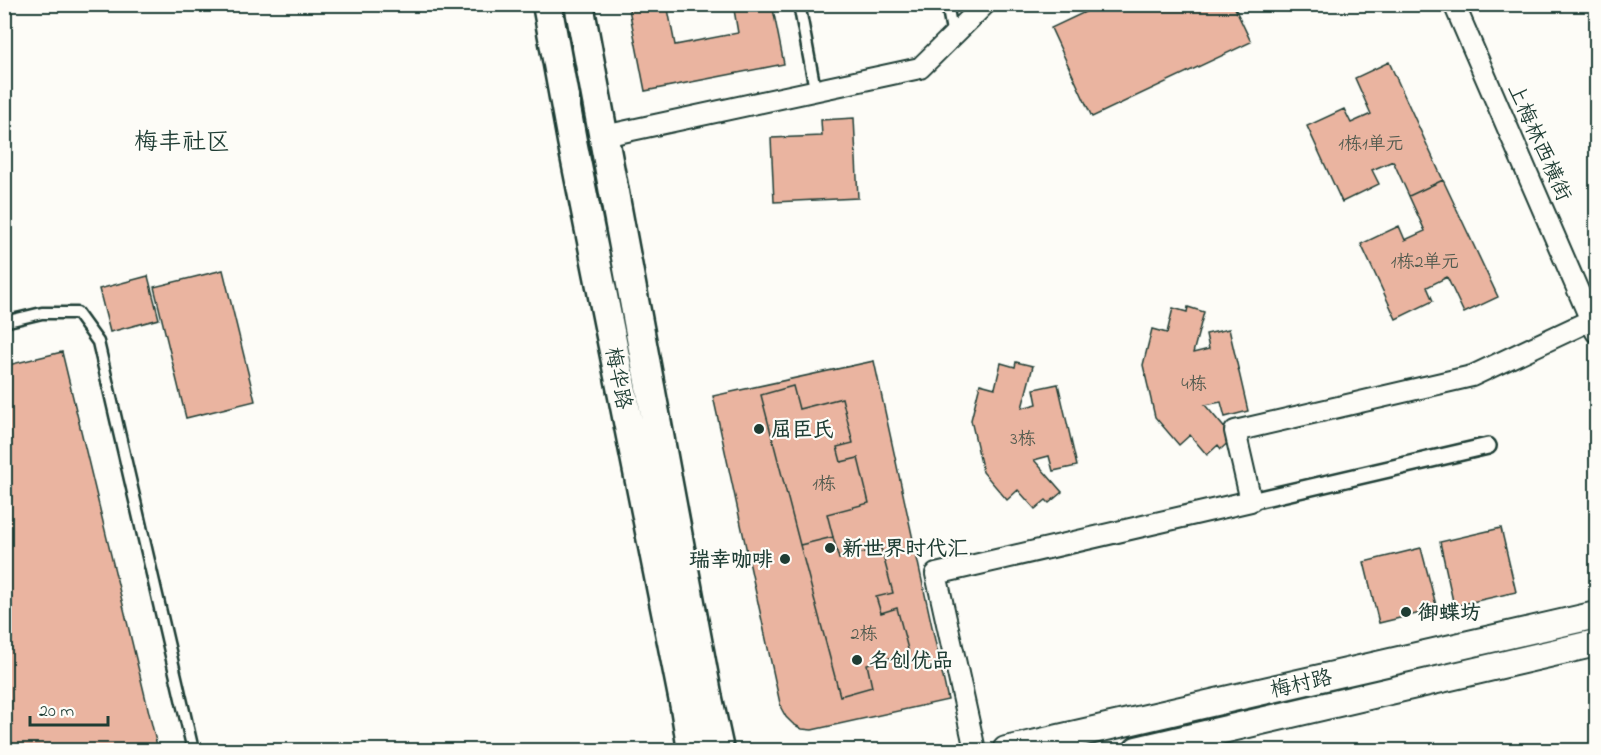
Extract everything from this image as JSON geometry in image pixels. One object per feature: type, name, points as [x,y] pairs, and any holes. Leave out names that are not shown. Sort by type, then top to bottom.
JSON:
[{"type":"main road","name":"梅华路","points":[[547,4],[692,750]]},
{"type":"main road","name":"梅华路","points":[[579,4],[719,750]]},
{"type":"street","points":[[604,136],[920,68],[985,4]]},
{"type":"street","name":"上梅林西横街","points":[[1454,4],[1594,326]]},
{"type":"street","points":[[1251,501],[1235,431],[1472,376],[1594,326]]},
{"type":"street","points":[[975,750],[936,574],[1488,446]]},
{"type":"street","name":"梅村路","points":[[1006,750],[1596,615]]},
{"type":"street","name":"梅村路","points":[[1137,750],[1596,643]]},
{"type":"lane","points":[[799,4],[815,89]]},
{"type":"lane","points":[[947,4],[953,36]]},
{"type":"lane","points":[[4,322],[42,313],[77,313],[98,342],[193,750]]},
{"type":"building","points":[[628,4],[667,4],[675,45],[738,33],[733,4],[772,4],[784,64],[645,91]]},
{"type":"building","points":[[1102,4],[1233,4],[1251,42],[1092,117],[1051,28]]},
{"type":"building","points":[[1389,62],[1443,180],[1409,196],[1393,161],[1372,170],[1379,184],[1342,202],[1307,126],[1344,109],[1351,123],[1371,114],[1355,78]]},
{"type":"building","points":[[854,118],[858,198],[774,202],[771,138],[822,136],[821,120]]},
{"type":"building","points":[[1443,180],[1498,297],[1464,313],[1447,277],[1427,287],[1433,301],[1396,319],[1361,244],[1399,226],[1405,240],[1425,231],[1409,196]]},
{"type":"building","points":[[223,270],[255,401],[186,418],[154,287]]},
{"type":"building","points":[[148,276],[159,319],[110,332],[99,289]]},
{"type":"building","points":[[1188,307],[1204,312],[1193,353],[1209,349],[1206,334],[1229,329],[1248,411],[1225,417],[1221,402],[1205,405],[1233,438],[1221,449],[1218,445],[1207,455],[1190,435],[1179,445],[1155,417],[1143,365],[1152,329],[1167,333],[1173,308],[1187,312]]},
{"type":"building","points":[[62,352],[158,750],[4,750],[4,366]]},
{"type":"building","name":"新世界时代汇","points":[[874,361],[948,700],[812,730],[802,729],[786,717],[781,708],[713,396]]},
{"type":"building","points":[[1016,362],[1033,366],[1022,408],[1037,404],[1034,389],[1058,384],[1077,466],[1053,471],[1049,456],[1034,460],[1062,492],[1049,503],[1046,500],[1035,509],[1018,490],[1007,500],[983,472],[971,420],[980,384],[995,388],[1001,363],[1015,367]]},
{"type":"building","points":[[793,386],[799,409],[842,398],[853,443],[837,447],[841,462],[858,458],[869,503],[827,514],[833,537],[800,545],[761,395]]},
{"type":"building","points":[[1501,528],[1516,592],[1454,606],[1440,542]]},
{"type":"building","points":[[833,537],[839,559],[881,548],[893,593],[876,597],[881,613],[897,608],[909,653],[867,664],[872,687],[840,696],[800,545]]},
{"type":"building","points":[[1421,548],[1437,609],[1379,623],[1364,562]]},
{"type":"place","name":"屈臣氏","points":[[759,429]]},
{"type":"place","name":"新世界时代汇","points":[[830,548]]},
{"type":"place","name":"瑞幸咖啡","points":[[785,559]]},
{"type":"place","name":"御蝶坊","points":[[1406,612]]},
{"type":"place","name":"名创优品","points":[[857,660]]},
{"type":"district","name":"梅丰社区","points":[[182,141]]}]
